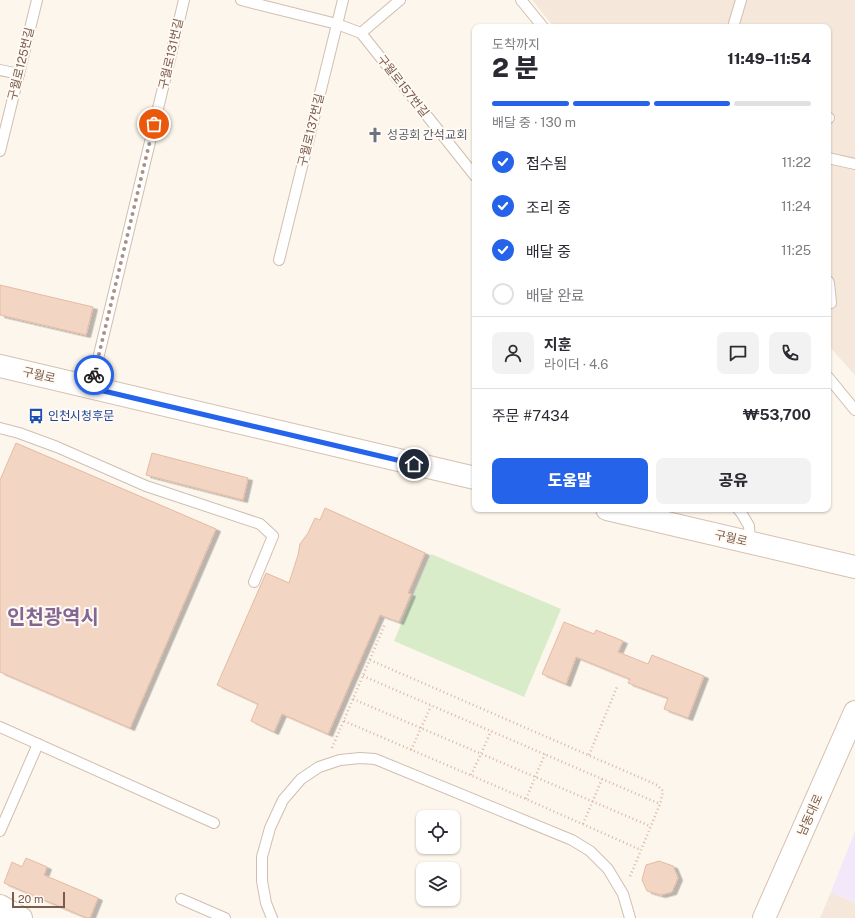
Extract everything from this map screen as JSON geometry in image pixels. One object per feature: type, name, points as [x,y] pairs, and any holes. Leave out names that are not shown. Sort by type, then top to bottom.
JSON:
[{"type":"main road","name":"구월로","points":[[0,366],[472,477]]},
{"type":"main road","name":"구월로","points":[[620,512],[855,567]]},
{"type":"main road","name":"남동대로","points":[[764,918],[855,712]]},
{"type":"main road","points":[[0,906],[21,918]]},
{"type":"lane","name":"구월로125번길","points":[[0,151],[37,0]]},
{"type":"lane","name":"구월로131번길","points":[[91,388],[184,0]]},
{"type":"lane","points":[[241,0],[337,24],[361,32],[400,0]]},
{"type":"lane","name":"구월로137번길","points":[[279,260],[343,0]]},
{"type":"lane","points":[[521,0],[541,24]]},
{"type":"lane","points":[[734,24],[742,0]]},
{"type":"lane","name":"구월로157번길","points":[[361,32],[472,172]]},
{"type":"lane","points":[[0,70],[19,74]]},
{"type":"lane","points":[[831,159],[855,164]]},
{"type":"lane","points":[[831,381],[855,410]]},
{"type":"lane","points":[[0,428],[19,433],[57,447],[146,486],[260,524],[273,536],[254,582]]},
{"type":"lane","points":[[740,512],[748,526],[750,542]]},
{"type":"lane","points":[[0,727],[214,823]]},
{"type":"lane","points":[[0,831],[38,744]]},
{"type":"lane","points":[[272,918],[266,903],[262,881],[262,857],[270,828],[283,800],[301,779],[319,767],[340,760],[360,758],[375,759],[572,840],[590,851],[608,869],[623,894],[630,918]]},
{"type":"lane","points":[[181,899],[225,918]]},
{"type":"path","points":[[325,765],[385,624]]},
{"type":"path","points":[[370,660],[658,785],[663,791],[660,804],[623,894]]},
{"type":"path","points":[[363,676],[660,804]]},
{"type":"path","points":[[589,755],[617,687]]},
{"type":"path","points":[[353,699],[650,827]]},
{"type":"path","points":[[411,750],[431,706]]},
{"type":"path","points":[[344,721],[641,850]]},
{"type":"path","points":[[470,775],[491,731]]},
{"type":"path","points":[[526,799],[545,754]]},
{"type":"path","points":[[582,824],[602,779]]},
{"type":"shaded area","points":[[532,0],[855,0],[855,375],[831,348],[831,24],[552,24]]},
{"type":"shaded area","points":[[855,831],[855,903],[831,892]]},
{"type":"shaded area","points":[[831,892],[855,903],[855,918],[820,918]]},
{"type":"green space","points":[[431,554],[561,609],[524,697],[394,641]]},
{"type":"building","points":[[0,285],[93,307],[86,335],[0,315]]},
{"type":"building","points":[[16,443],[216,529],[130,728],[0,672],[0,480]]},
{"type":"building","points":[[152,453],[248,478],[243,500],[146,475]]},
{"type":"building","points":[[325,508],[425,553],[408,593],[411,594],[399,622],[380,615],[328,734],[282,714],[274,732],[251,721],[258,704],[217,685],[266,573],[289,583],[300,544],[308,533],[315,518],[320,520]]},
{"type":"building","points":[[564,622],[594,634],[596,630],[623,641],[618,652],[648,664],[652,655],[704,676],[688,718],[664,709],[668,698],[628,683],[630,679],[576,657],[566,684],[542,674]]},
{"type":"building","points":[[26,858],[47,867],[44,875],[98,898],[90,918],[4,883],[12,862],[22,867]]},
{"type":"building","points":[[659,861],[673,866],[678,878],[672,892],[661,895],[647,891],[642,880],[646,865]]},
{"type":"way so far","points":[[94,375],[154,124]]},
{"type":"place","name":"성공회 간석교회","points":[[375,135]]},
{"type":"place","name":"인천시청후문","points":[[36,416]]},
{"type":"district","name":"인천광역시","points":[[53,617]]},
{"type":"route","points":[[94,375],[91,388],[414,464]]}]
